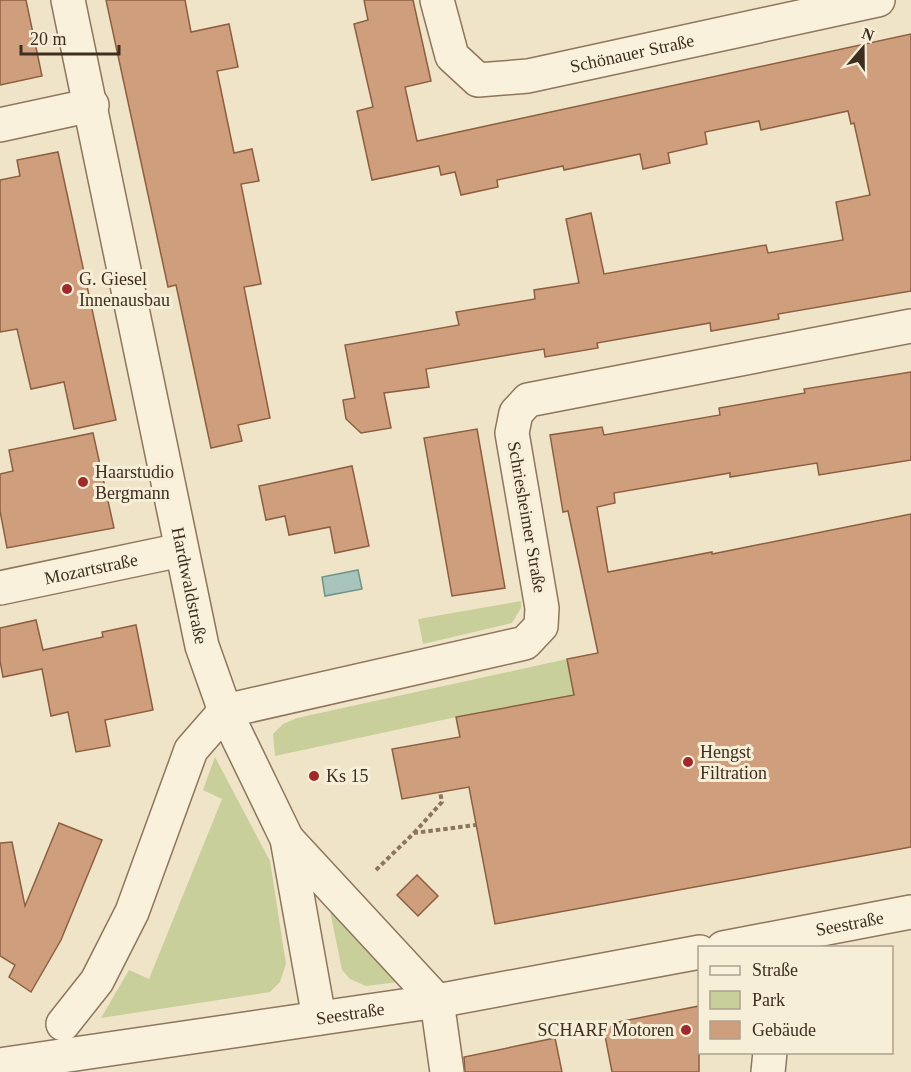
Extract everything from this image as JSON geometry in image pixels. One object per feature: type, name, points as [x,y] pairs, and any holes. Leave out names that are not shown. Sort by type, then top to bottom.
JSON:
[{"type":"street","name":"Hardtwaldstraße","points":[[68,0],[92,105],[202,646],[225,711],[287,839],[319,1018]]},
{"type":"street","name":"Schönauer Straße","points":[[437,0],[452,56],[478,80],[528,76],[878,0]]},
{"type":"street","points":[[0,125],[92,105]]},
{"type":"street","name":"Schriesheimer Straße","points":[[225,711],[525,644],[541,626],[542,609],[512,433],[516,413],[528,400],[911,326]]},
{"type":"street","name":"Mozartstraße","points":[[0,588],[181,550]]},
{"type":"street","points":[[63,1024],[97,981],[132,912],[191,750],[225,711]]},
{"type":"street","points":[[287,839],[437,1001],[447,1072]]},
{"type":"street","name":"Seestraße","points":[[741,946],[787,941],[911,912]]},
{"type":"street","name":"Seestraße","points":[[0,1065],[437,1001],[698,952]]},
{"type":"street","points":[[768,1072],[771,1054]]},
{"type":"path","points":[[376,870],[442,802],[440,792]]},
{"type":"path","points":[[414,833],[476,825]]},
{"type":"green space","points":[[521,601],[521,608],[512,623],[423,644],[418,619]]},
{"type":"green space","points":[[567,659],[574,695],[456,717],[275,756],[273,734],[283,724],[297,718]]},
{"type":"green space","points":[[215,757],[270,861],[286,964],[280,982],[270,992],[101,1018],[129,970],[149,979],[222,799],[203,790]]},
{"type":"green space","points":[[328,901],[406,981],[366,986],[350,979],[342,970]]},
{"type":"water","points":[[358,570],[362,589],[325,596],[322,577]]},
{"type":"building","points":[[0,0],[26,0],[42,76],[0,85]]},
{"type":"building","points":[[106,0],[185,0],[191,32],[229,24],[238,67],[217,71],[234,153],[252,149],[259,181],[241,184],[261,284],[244,287],[270,418],[238,425],[242,441],[211,448],[176,285],[168,287]]},
{"type":"building","points":[[364,0],[413,0],[431,81],[405,87],[417,141],[911,34],[911,291],[778,314],[779,319],[711,331],[710,323],[597,343],[598,348],[545,357],[544,349],[426,369],[429,387],[384,393],[391,428],[361,433],[346,419],[343,400],[355,398],[345,345],[459,325],[456,312],[535,299],[534,290],[579,283],[566,219],[591,213],[604,274],[766,245],[768,253],[843,240],[836,202],[870,195],[854,123],[851,124],[848,111],[761,130],[759,121],[705,132],[707,144],[668,153],[670,163],[643,169],[640,154],[564,170],[563,166],[497,180],[498,187],[461,195],[455,172],[441,175],[439,166],[372,180],[357,111],[373,107],[354,24],[368,20]]},
{"type":"building","points":[[58,152],[116,420],[74,429],[64,382],[31,389],[17,329],[0,332],[0,180],[20,176],[17,160]]},
{"type":"building","points":[[911,372],[911,460],[819,475],[817,463],[730,477],[730,473],[614,493],[615,503],[597,507],[608,572],[712,552],[712,554],[911,514],[911,847],[495,924],[469,787],[402,799],[392,749],[460,737],[456,717],[574,695],[567,659],[598,653],[568,511],[563,512],[550,435],[602,427],[604,435],[720,415],[719,408],[805,393],[804,389]]},
{"type":"building","points":[[477,429],[505,588],[452,596],[424,438]]},
{"type":"building","points":[[93,433],[114,528],[7,548],[0,511],[0,474],[13,471],[9,450]]},
{"type":"building","points":[[352,466],[369,546],[335,553],[330,527],[289,535],[285,516],[266,520],[259,486]]},
{"type":"building","points":[[36,620],[43,650],[103,637],[102,632],[136,625],[153,710],[105,720],[110,746],[76,752],[68,712],[51,716],[42,669],[3,677],[0,661],[0,628]]},
{"type":"building","points":[[59,823],[102,840],[61,940],[31,992],[9,977],[15,965],[0,956],[0,843],[12,842],[25,906]]},
{"type":"building","points":[[417,875],[438,896],[418,916],[397,895]]},
{"type":"building","points":[[698,1006],[699,1072],[612,1072],[603,1025]]},
{"type":"building","points":[[555,1038],[562,1072],[465,1072],[464,1057]]},
{"type":"place","name":"G. Giesel Innenausbau","points":[[67,289]]},
{"type":"place","name":"Haarstudio Bergmann","points":[[83,482]]},
{"type":"place","name":"Hengst Filtration","points":[[688,762]]},
{"type":"place","name":"Ks 15","points":[[314,776]]},
{"type":"place","name":"SCHARF Motoren","points":[[686,1030]]}]
